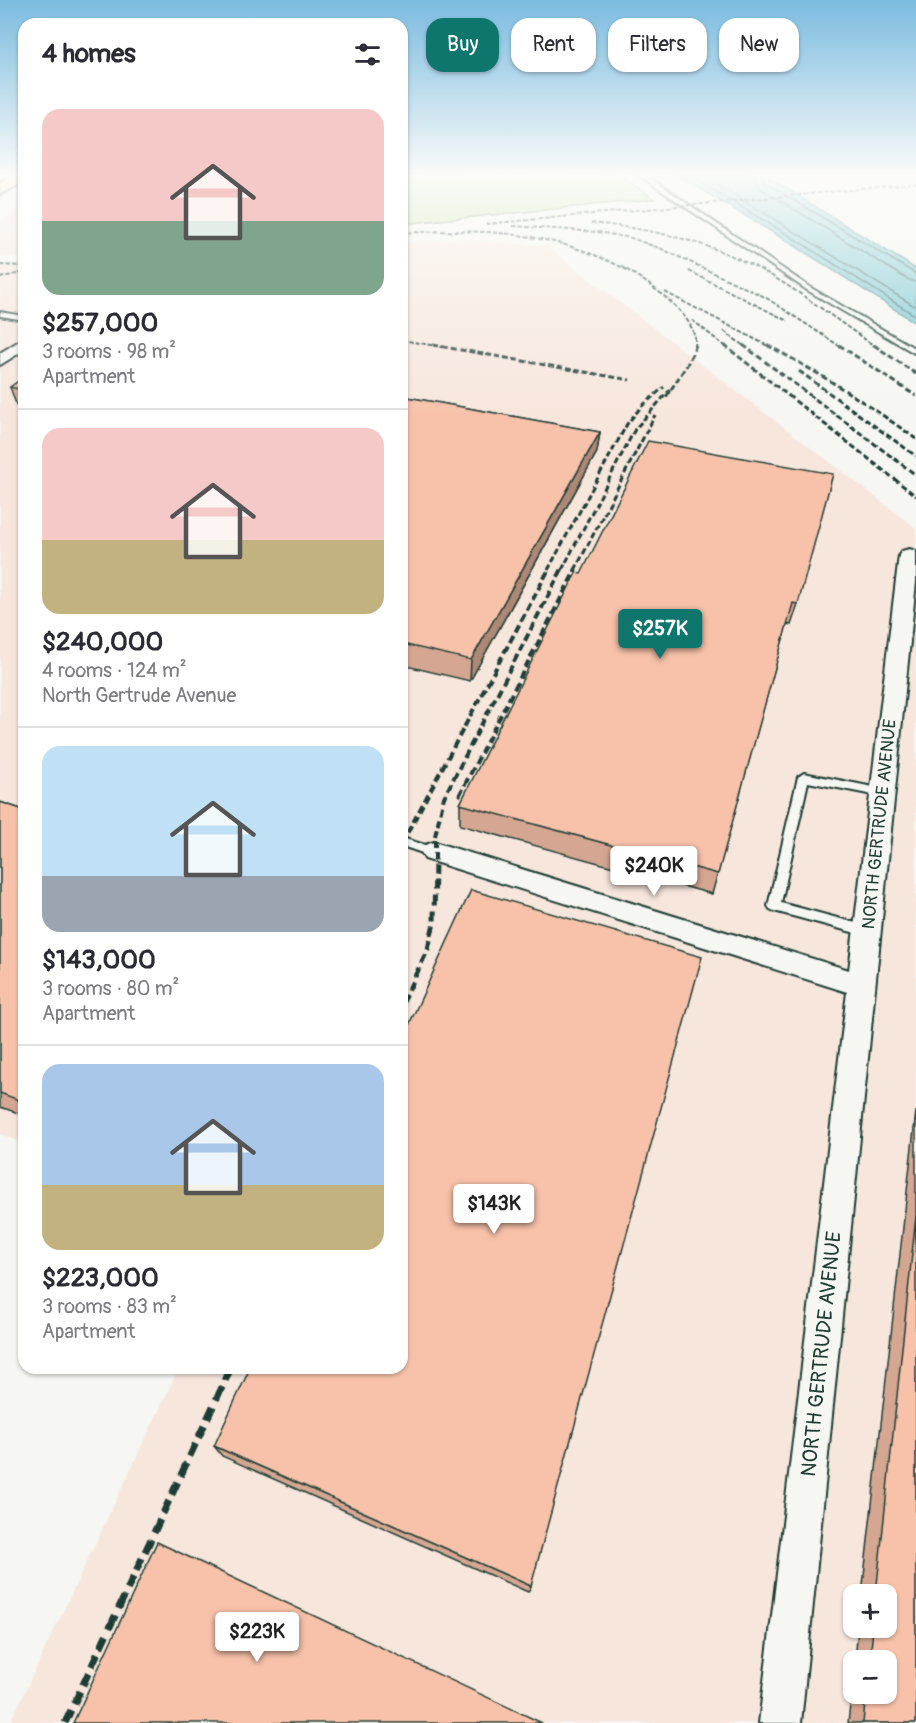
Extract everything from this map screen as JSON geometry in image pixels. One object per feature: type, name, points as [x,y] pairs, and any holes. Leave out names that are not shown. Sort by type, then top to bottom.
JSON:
[{"type":"street","points":[[0,360],[18,347]]},
{"type":"street","name":"NORTH GERTRUDE AVENUE","points":[[780,1723],[909,555]]},
{"type":"street","points":[[434,852],[861,985]]},
{"type":"lane","points":[[758,254],[809,289],[916,351]]},
{"type":"lane","points":[[0,314],[18,317]]},
{"type":"lane","points":[[867,931],[774,906],[804,777],[883,794]]},
{"type":"lane","points":[[408,844],[434,852]]},
{"type":"shaded area","points":[[0,254],[18,254],[18,257],[0,257]]},
{"type":"shaded area","points":[[408,254],[557,254],[916,528],[916,1723],[10,1723],[176,1374],[408,1374]]},
{"type":"shaded area","points":[[18,264],[18,1141],[0,1134],[0,265]]},
{"type":"water","points":[[808,254],[892,254],[916,269],[916,323]]},
{"type":"building","points":[[18,381],[18,389],[10,387]]},
{"type":"building","points":[[408,397],[600,432],[471,660],[408,645]]},
{"type":"building","points":[[648,441],[833,474],[798,604],[793,603],[718,874],[460,804],[576,573],[581,574]]},
{"type":"building","points":[[0,802],[18,808],[18,1100],[0,1093]]},
{"type":"building","points":[[471,890],[702,957],[531,1586],[214,1446],[247,1374],[408,1374],[408,1027]]},
{"type":"building","points":[[916,1216],[916,1723],[863,1723],[865,1704],[897,1704],[897,1650],[871,1650],[872,1638],[897,1638],[897,1584],[877,1584]]},
{"type":"building","points":[[157,1542],[542,1723],[73,1723]]},
{"type":"railway","points":[[592,254],[628,271]]},
{"type":"railway","points":[[674,254],[765,297],[841,347]]},
{"type":"railway","points":[[728,254],[776,278],[876,347]]},
{"type":"railway","points":[[0,265],[18,266]]},
{"type":"railway","points":[[621,266],[628,271]]},
{"type":"railway","points":[[628,271],[669,300],[680,311],[689,323],[694,335],[695,347]]},
{"type":"railway","points":[[689,271],[788,321]]},
{"type":"railway","points":[[0,278],[18,274]]},
{"type":"railway","points":[[665,292],[770,347]]},
{"type":"railway","points":[[692,320],[726,347]]},
{"type":"railway","points":[[724,331],[745,347]]},
{"type":"railway","points":[[408,341],[442,347]]},
{"type":"railway","points":[[433,345],[630,380]]},
{"type":"railway","points":[[666,397],[687,365],[696,345]]},
{"type":"railway","points":[[724,345],[916,496]]},
{"type":"railway","points":[[743,345],[916,475]]},
{"type":"railway","points":[[767,345],[843,389],[916,439]]},
{"type":"railway","points":[[839,345],[916,396]]},
{"type":"railway","points":[[874,345],[916,374]]},
{"type":"railway","points":[[799,371],[916,456]]},
{"type":"railway","points":[[548,570],[627,424],[641,407],[664,387]]},
{"type":"railway","points":[[562,570],[635,429],[670,390]]},
{"type":"railway","points":[[575,570],[655,415]]},
{"type":"railway","points":[[408,832],[549,569]]},
{"type":"railway","points":[[435,859],[435,836],[444,797],[562,569]]},
{"type":"railway","points":[[459,796],[576,569]]},
{"type":"railway","points":[[408,991],[428,949],[434,923],[435,859]]},
{"type":"railway","points":[[65,1723],[228,1374]]}]
